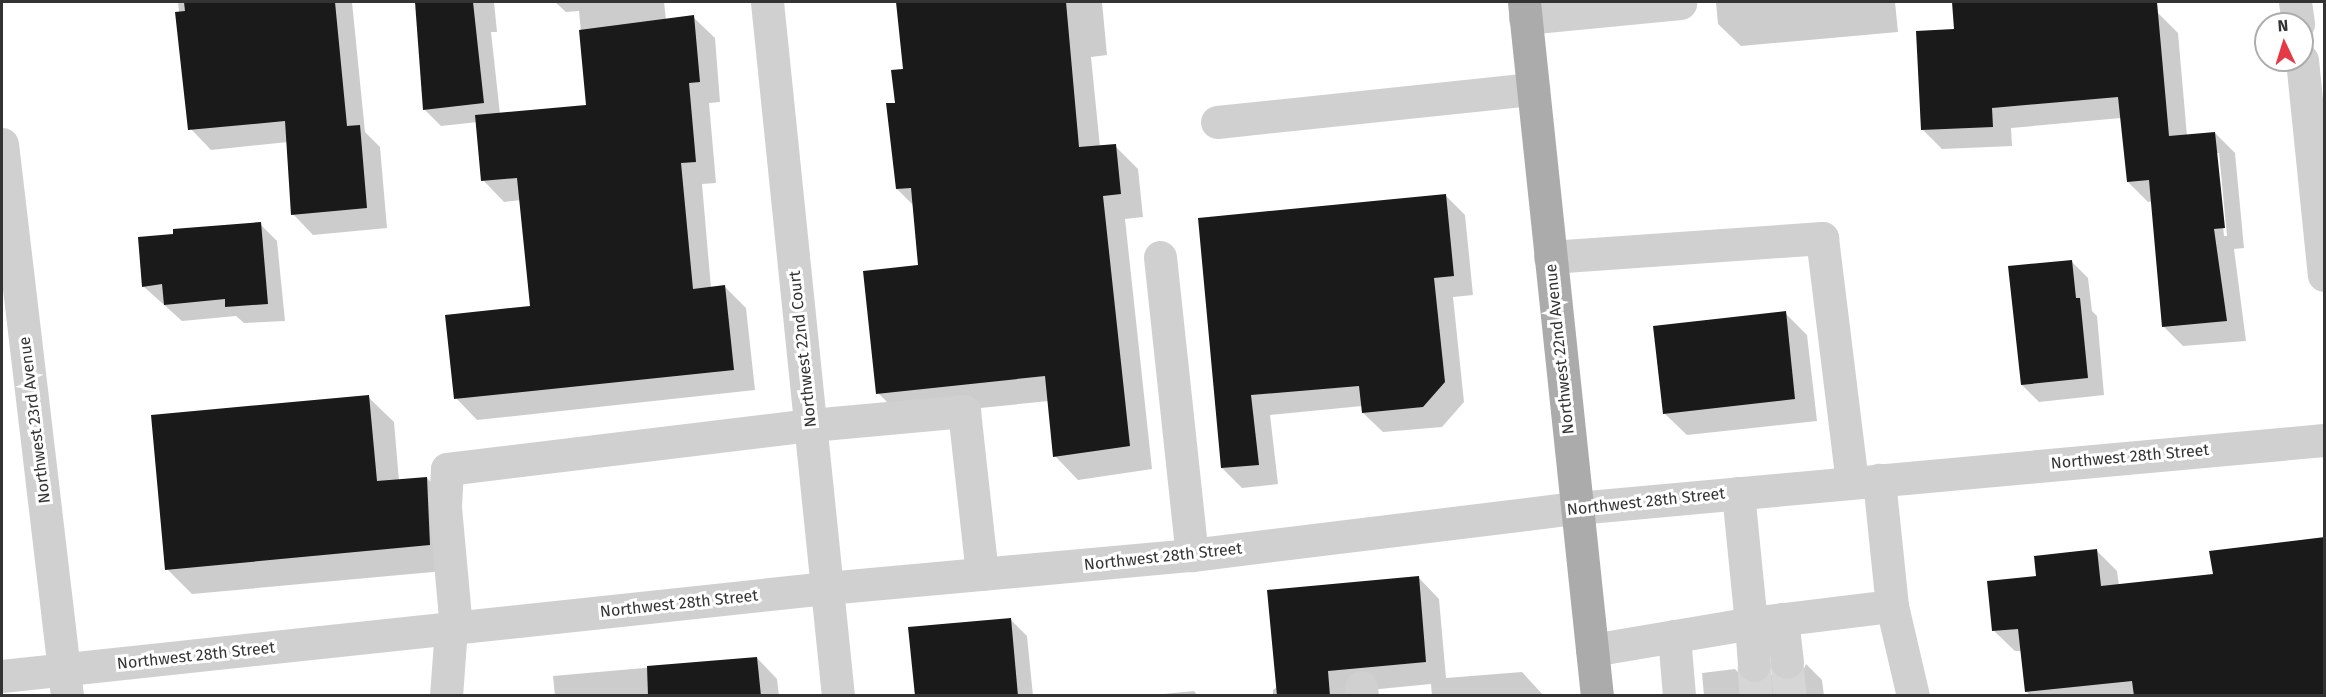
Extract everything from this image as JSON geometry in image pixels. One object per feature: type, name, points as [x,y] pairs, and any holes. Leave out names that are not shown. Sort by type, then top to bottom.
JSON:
[{"type":"main road","name":"Northwest 22nd Avenue","points":[[1525,10],[1597,696]]},
{"type":"street","name":"Northwest 22nd Court","points":[[768,2],[838,696]]},
{"type":"street","points":[[1525,10],[1680,3]]},
{"type":"street","points":[[2303,72],[2325,275]]},
{"type":"street","points":[[1217,122],[1533,89]]},
{"type":"street","name":"Northwest 23rd Avenue","points":[[2,144],[66,683]]},
{"type":"street","points":[[1550,256],[1822,238],[1866,481],[1913,696]]},
{"type":"street","points":[[1160,257],[1192,555]]},
{"type":"street","points":[[446,696],[453,628],[445,507],[447,469],[811,425],[964,411],[982,574]]},
{"type":"street","name":"Northwest 28th Street","points":[[2,676],[66,683],[453,628],[827,588],[1192,555],[1577,508],[2325,440]]},
{"type":"street","points":[[1738,493],[1767,621],[1787,662]]},
{"type":"street","points":[[1592,650],[1767,621],[1892,606]]},
{"type":"street","points":[[1754,665],[1767,621]]},
{"type":"street","points":[[1674,636],[1679,696]]},
{"type":"building","points":[[184,2],[335,2],[347,126],[360,125],[367,208],[291,215],[285,121],[188,130],[175,12],[185,11]]},
{"type":"building","points":[[415,2],[473,2],[484,103],[423,110]]},
{"type":"building","points":[[896,2],[1066,2],[1079,147],[1116,144],[1121,194],[1103,196],[1130,446],[1053,457],[1045,376],[876,394],[863,271],[918,265],[911,188],[896,189],[886,103],[895,103],[891,70],[903,69]]},
{"type":"building","points":[[1952,2],[2157,2],[2169,136],[2215,132],[2225,228],[2214,229],[2227,321],[2162,327],[2149,180],[2127,182],[2118,97],[1992,108],[1993,127],[1921,130],[1916,31],[1954,29]]},
{"type":"building","points":[[694,15],[700,82],[689,83],[696,162],[681,163],[693,289],[725,285],[734,370],[454,399],[445,315],[530,306],[517,178],[481,181],[475,115],[586,105],[579,30]]},
{"type":"building","points":[[1446,194],[1454,276],[1434,278],[1445,382],[1423,407],[1362,413],[1359,386],[1251,395],[1259,465],[1221,468],[1198,218]]},
{"type":"building","points":[[261,222],[268,304],[225,307],[225,299],[164,305],[162,284],[142,287],[138,237],[173,234],[173,229]]},
{"type":"building","points":[[2072,260],[2076,298],[2080,298],[2088,378],[2021,385],[2008,266]]},
{"type":"building","points":[[1786,311],[1795,399],[1663,414],[1653,326]]},
{"type":"building","points":[[369,395],[377,481],[427,477],[430,545],[165,570],[151,415]]},
{"type":"building","points":[[2325,537],[2325,696],[2134,696],[2132,681],[2025,692],[2018,629],[1992,631],[1987,581],[2036,576],[2034,556],[2097,549],[2101,586],[2213,574],[2209,551]]},
{"type":"building","points":[[1419,576],[1426,662],[1328,671],[1330,696],[1277,696],[1267,590]]},
{"type":"building","points":[[1011,618],[1018,696],[915,696],[908,627]]},
{"type":"building","points":[[757,657],[761,696],[648,696],[647,666]]},
{"type":"tunnel","points":[[1787,662],[1790,696]]},
{"type":"tunnel","points":[[1754,665],[1756,696]]}]
